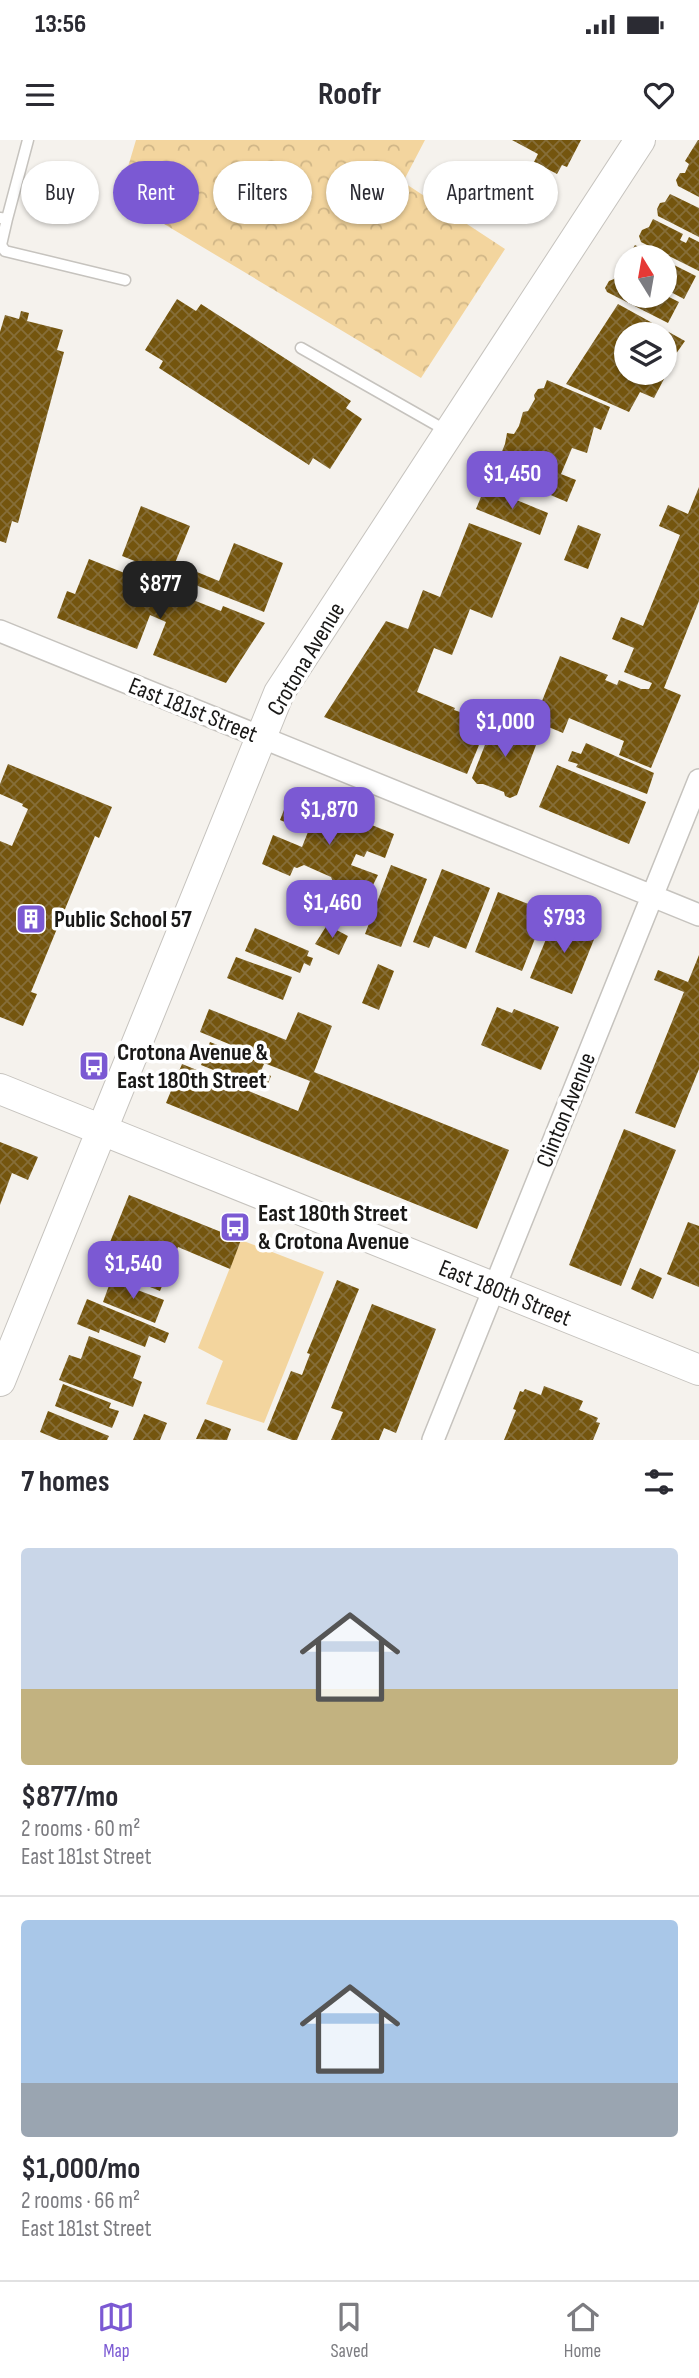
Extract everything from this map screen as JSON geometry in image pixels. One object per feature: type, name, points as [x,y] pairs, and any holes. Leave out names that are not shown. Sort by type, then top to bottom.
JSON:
[{"type":"street","name":"Crotona Avenue","points":[[0,1381],[279,693],[640,140]]},
{"type":"street","name":"East 181st Street","points":[[0,631],[699,915]]},
{"type":"street","name":"Clinton Avenue","points":[[433,1440],[699,780]]},
{"type":"street","name":"East 180th Street","points":[[0,1088],[699,1370]]},
{"type":"lane","points":[[28,140],[4,218],[1,244],[5,251],[125,280]]},
{"type":"lane","points":[[301,348],[449,432]]},
{"type":"green space","points":[[136,140],[425,140],[409,171],[409,161],[326,161],[326,224],[409,224],[409,186],[423,195],[423,224],[467,224],[505,249],[421,378],[164,224],[199,224],[199,161],[130,161]]},
{"type":"green space","points":[[241,1240],[324,1272],[264,1423],[206,1404],[223,1361],[198,1348]]},
{"type":"building","points":[[512,140],[581,140],[567,167],[562,165],[558,172],[558,161],[534,161],[538,154]]},
{"type":"building","points":[[698,140],[699,197],[678,186],[676,180],[680,173],[685,173],[689,164],[685,161]]},
{"type":"building","points":[[670,194],[699,208],[699,237],[658,216],[660,203],[665,202]]},
{"type":"building","points":[[653,219],[683,234],[680,240],[686,243],[689,237],[699,242],[699,271],[677,260],[677,245],[647,245],[641,242],[639,236],[642,230],[649,227]]},
{"type":"building","points":[[677,266],[696,276],[684,299],[677,295]]},
{"type":"building","points":[[614,279],[614,296],[605,288],[609,281]]},
{"type":"building","points":[[177,299],[196,311],[201,304],[351,401],[346,408],[362,419],[330,469],[313,458],[309,465],[159,368],[163,361],[145,350]]},
{"type":"building","points":[[615,308],[625,308],[651,322],[614,322],[614,385],[661,385],[654,398],[640,392],[629,412],[566,384]]},
{"type":"building","points":[[638,308],[676,308],[666,322]]},
{"type":"building","points":[[21,311],[29,313],[27,321],[63,330],[57,350],[64,352],[18,523],[12,521],[6,543],[0,541],[0,332],[5,315],[19,319]]},
{"type":"building","points":[[677,337],[685,341],[677,352]]},
{"type":"building","points":[[547,380],[610,407],[601,430],[594,427],[587,453],[572,448],[561,474],[576,480],[567,502],[494,471],[507,433],[514,434],[523,412],[528,411],[535,399],[534,395],[538,389],[544,388]]},
{"type":"building","points":[[485,487],[548,513],[540,535],[476,509]]},
{"type":"building","points":[[699,487],[699,601],[664,688],[681,695],[651,768],[619,755],[624,741],[569,718],[563,733],[534,721],[560,656],[608,675],[605,680],[617,685],[619,680],[641,689],[649,689],[652,683],[624,672],[634,648],[612,639],[621,617],[643,626],[680,535],[659,526],[668,505],[688,514]]},
{"type":"building","points":[[141,506],[190,526],[175,563],[219,581],[234,543],[283,563],[264,612],[122,556]]},
{"type":"building","points":[[469,523],[522,543],[492,618],[470,609],[452,655],[434,648],[417,692],[455,708],[454,710],[489,721],[467,774],[324,717],[386,621],[408,629],[423,590],[440,597]]},
{"type":"building","points":[[578,525],[601,534],[588,569],[564,560]]},
{"type":"building","points":[[89,559],[221,611],[223,606],[265,623],[226,683],[153,655],[166,622],[150,615],[137,649],[57,618],[67,591],[75,594]]},
{"type":"building","points":[[494,722],[517,732],[521,723],[531,727],[527,735],[538,740],[517,795],[510,798],[505,796],[504,792],[477,784],[472,778]]},
{"type":"building","points":[[586,743],[654,773],[647,794],[576,767],[578,764],[568,761],[572,751],[581,754]]},
{"type":"building","name":"Public School 57","points":[[8,764],[112,807],[99,838],[95,836],[31,992],[37,994],[23,1026],[0,1017],[0,841],[12,846],[28,809],[0,794],[0,784]]},
{"type":"building","points":[[557,765],[646,802],[629,844],[539,807]]},
{"type":"building","points":[[291,792],[337,811],[332,822],[347,828],[352,817],[394,834],[385,858],[367,851],[364,857],[356,854],[351,865],[378,875],[363,905],[338,895],[342,886],[334,884],[331,877],[304,865],[294,867],[290,876],[262,864],[273,835],[302,847],[308,832],[280,820]]},
{"type":"building","points":[[391,865],[427,879],[401,947],[365,934]]},
{"type":"building","points":[[442,869],[490,888],[466,949],[434,936],[429,948],[413,942]]},
{"type":"building","points":[[498,892],[546,911],[522,971],[475,952]]},
{"type":"building","points":[[556,915],[597,932],[572,994],[530,978]]},
{"type":"building","points":[[327,925],[348,936],[339,955],[315,944]]},
{"type":"building","points":[[255,928],[309,951],[307,956],[313,958],[310,966],[304,963],[300,973],[245,951]]},
{"type":"building","points":[[699,955],[699,1069],[675,1128],[635,1113],[684,992],[654,980],[658,970],[688,982]]},
{"type":"building","points":[[236,957],[292,977],[283,1000],[227,978]]},
{"type":"building","points":[[378,964],[394,971],[379,1010],[362,1003]]},
{"type":"building","points":[[497,1007],[512,1013],[514,1009],[559,1027],[541,1070],[481,1045]]},
{"type":"building","points":[[209,1009],[286,1040],[298,1012],[332,1026],[314,1072],[509,1150],[477,1229],[166,1103],[182,1064],[298,1111],[310,1081],[264,1063],[265,1059],[200,1032]]},
{"type":"building","points":[[210,1042],[264,1064],[261,1071],[271,1076],[265,1091],[201,1065]]},
{"type":"building","points":[[624,1129],[676,1150],[621,1286],[569,1265]]},
{"type":"building","points":[[0,1142],[38,1157],[28,1180],[12,1173],[0,1205]]},
{"type":"building","points":[[129,1195],[241,1240],[230,1269],[178,1247],[160,1291],[100,1267]]},
{"type":"building","points":[[688,1222],[699,1226],[699,1287],[667,1274]]},
{"type":"building","points":[[640,1268],[662,1278],[653,1299],[631,1289]]},
{"type":"building","points":[[111,1280],[164,1300],[155,1323],[103,1302]]},
{"type":"building","points":[[337,1280],[359,1289],[297,1440],[292,1440],[267,1430],[291,1371],[302,1375],[310,1354],[307,1353]]},
{"type":"building","points":[[87,1299],[169,1333],[165,1343],[149,1336],[145,1347],[100,1329],[99,1333],[77,1324]]},
{"type":"building","points":[[372,1304],[436,1329],[396,1433],[384,1428],[379,1440],[331,1440],[343,1412],[331,1408]]},
{"type":"building","points":[[89,1336],[141,1356],[133,1378],[142,1382],[133,1407],[59,1380],[69,1355],[81,1359]]},
{"type":"building","points":[[63,1384],[111,1403],[109,1408],[119,1411],[112,1428],[55,1406]]},
{"type":"building","points":[[544,1386],[583,1401],[579,1410],[598,1418],[596,1422],[600,1423],[593,1440],[504,1440],[520,1391],[525,1389],[541,1395]]},
{"type":"building","points":[[48,1411],[109,1436],[107,1440],[59,1440],[40,1432]]},
{"type":"building","points":[[144,1414],[167,1423],[160,1440],[133,1440]]},
{"type":"building","points":[[205,1419],[231,1429],[227,1440],[196,1439]]},
{"type":"place","name":"Public School 57","points":[[31,919]]},
{"type":"place","name":"Crotona Avenue & East 180th Street","points":[[94,1066]]},
{"type":"place","name":"East 180th Street & Crotona Avenue","points":[[235,1227]]}]
